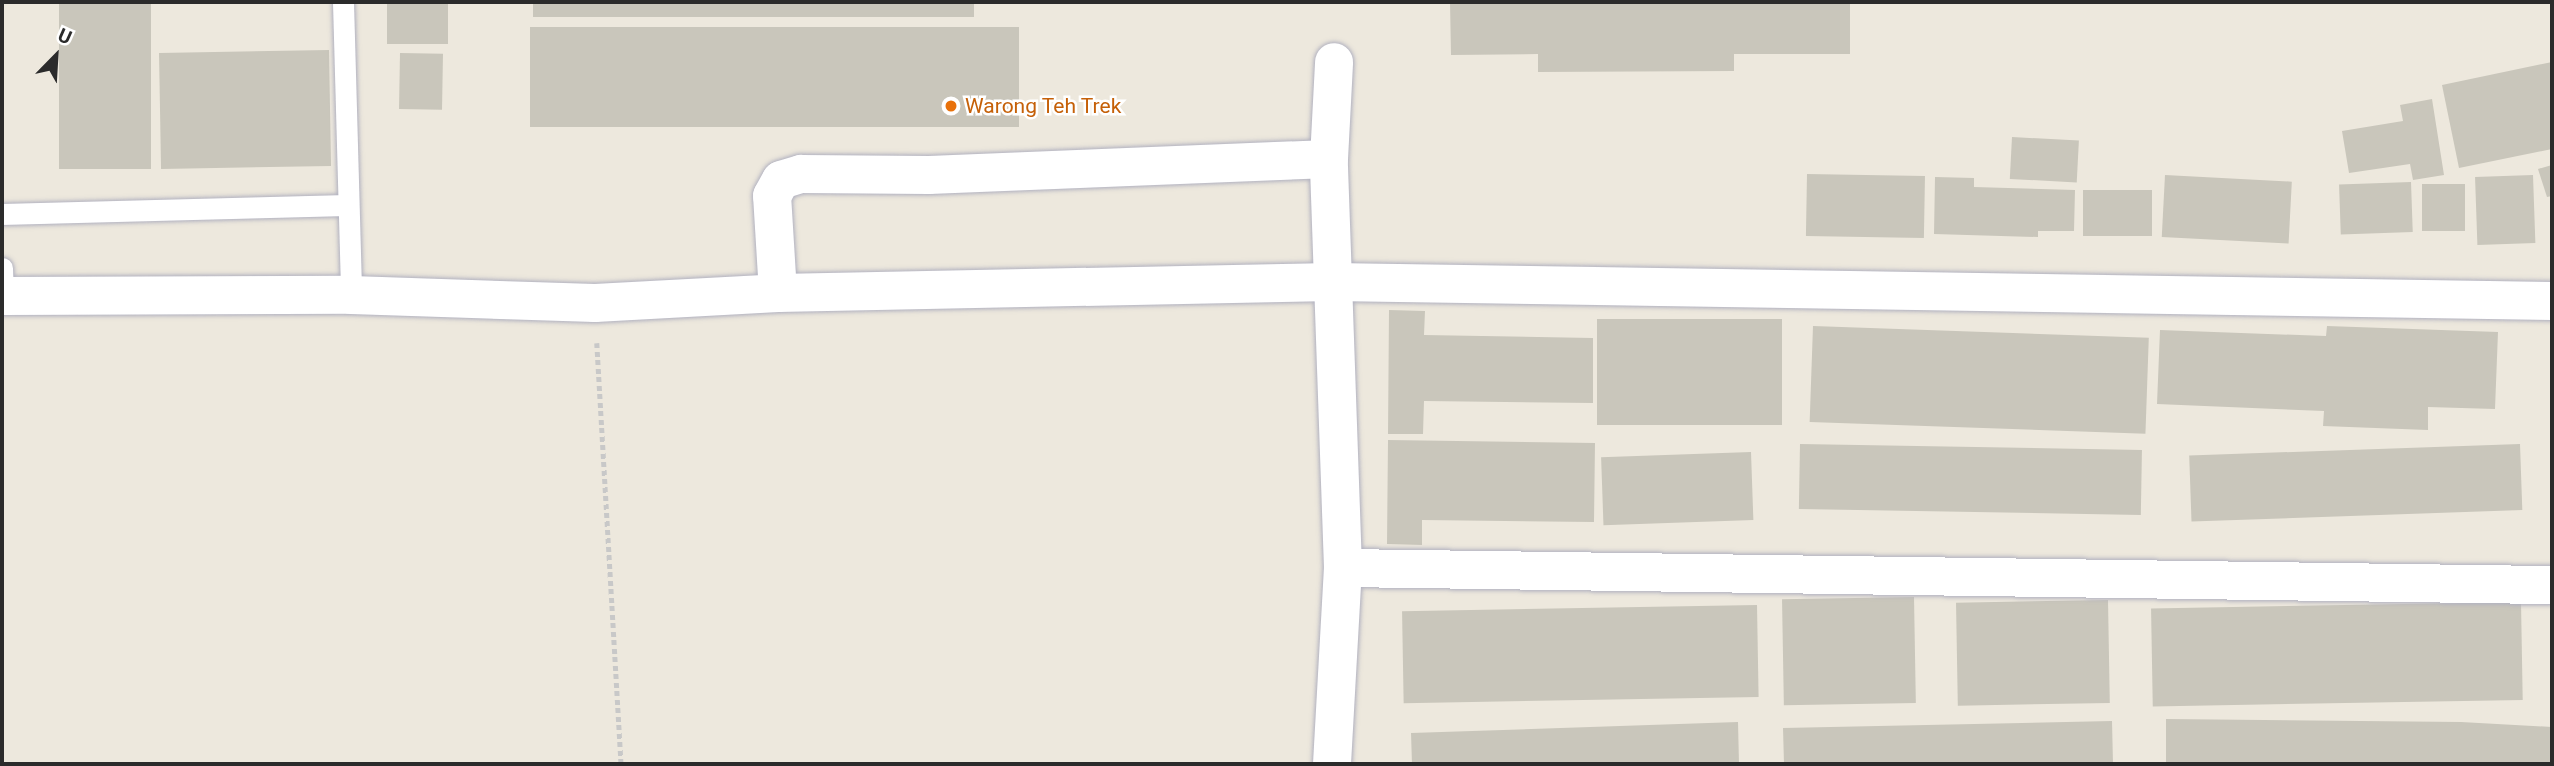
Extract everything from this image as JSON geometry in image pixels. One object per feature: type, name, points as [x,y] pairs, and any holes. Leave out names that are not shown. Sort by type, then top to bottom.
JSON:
[{"type":"street","points":[[1332,764],[1343,568],[1329,159],[1334,62]]},
{"type":"street","points":[[778,293],[772,196],[781,180],[801,174],[929,175],[1329,159]]},
{"type":"street","points":[[2,286],[595,303],[778,293],[1332,282],[2552,301]]},
{"type":"street","points":[[1343,568],[2552,585]]},
{"type":"lane","points":[[343,2],[346,205],[351,295]]},
{"type":"lane","points":[[2,214],[346,205]]},
{"type":"path","points":[[595,303],[621,764]]},
{"type":"building","points":[[59,2],[151,2],[151,169],[59,169]]},
{"type":"building","points":[[387,2],[448,2],[448,44],[387,44]]},
{"type":"building","points":[[533,2],[974,2],[974,17],[533,17]]},
{"type":"building","points":[[1450,2],[1850,2],[1850,54],[1734,54],[1734,71],[1538,72],[1538,54],[1451,55]]},
{"type":"building","points":[[530,27],[1019,27],[1019,127],[530,127]]},
{"type":"building","points":[[329,50],[331,166],[161,169],[159,53]]},
{"type":"building","points":[[400,53],[443,54],[442,110],[399,109]]},
{"type":"building","points":[[2552,62],[2552,149],[2459,168],[2442,85]]},
{"type":"building","points":[[2432,99],[2444,175],[2413,180],[2410,164],[2349,173],[2342,131],[2403,121],[2400,105]]},
{"type":"building","points":[[2012,137],[2079,141],[2077,182],[2010,179]]},
{"type":"building","points":[[2552,165],[2552,196],[2547,197],[2538,169]]},
{"type":"building","points":[[1807,174],[1925,176],[1924,238],[1806,236]]},
{"type":"building","points":[[2165,175],[2292,182],[2289,244],[2162,237]]},
{"type":"building","points":[[2533,175],[2535,243],[2477,245],[2475,177]]},
{"type":"building","points":[[1935,177],[1974,178],[1974,187],[2075,190],[2074,231],[2038,231],[2038,237],[1934,234]]},
{"type":"building","points":[[2411,182],[2413,232],[2341,234],[2339,185]]},
{"type":"building","points":[[2422,184],[2465,184],[2465,231],[2422,231]]},
{"type":"building","points":[[2083,190],[2152,190],[2152,236],[2083,236]]},
{"type":"building","points":[[1389,310],[1425,311],[1424,335],[1593,338],[1593,403],[1424,401],[1423,434],[1388,434]]},
{"type":"building","points":[[1597,319],[1782,319],[1782,425],[1597,425]]},
{"type":"building","points":[[1813,326],[2149,338],[2145,434],[1810,422]]},
{"type":"building","points":[[2327,326],[2498,332],[2495,409],[2428,407],[2428,430],[2323,426],[2324,411],[2157,404],[2160,330],[2326,336]]},
{"type":"building","points":[[1388,440],[1595,443],[1594,522],[1422,520],[1422,545],[1387,544]]},
{"type":"building","points":[[1800,444],[2142,450],[2141,515],[1799,509]]},
{"type":"building","points":[[2520,444],[2522,510],[2192,522],[2189,456]]},
{"type":"building","points":[[1751,452],[1753,520],[1603,525],[1601,457]]},
{"type":"building","points":[[1914,597],[1916,703],[1784,705],[1782,599]]},
{"type":"building","points":[[2108,600],[2110,703],[1958,706],[1956,603]]},
{"type":"building","points":[[2521,602],[2523,700],[2153,706],[2151,608]]},
{"type":"building","points":[[1757,605],[1759,697],[1404,703],[1402,611]]},
{"type":"building","points":[[2166,719],[2461,722],[2552,727],[2552,764],[2166,764]]},
{"type":"building","points":[[2112,721],[2113,764],[1784,764],[1783,728]]},
{"type":"building","points":[[1738,722],[1739,764],[1412,764],[1411,733]]},
{"type":"place","name":"Warong Teh Trek","points":[[951,106]]}]
